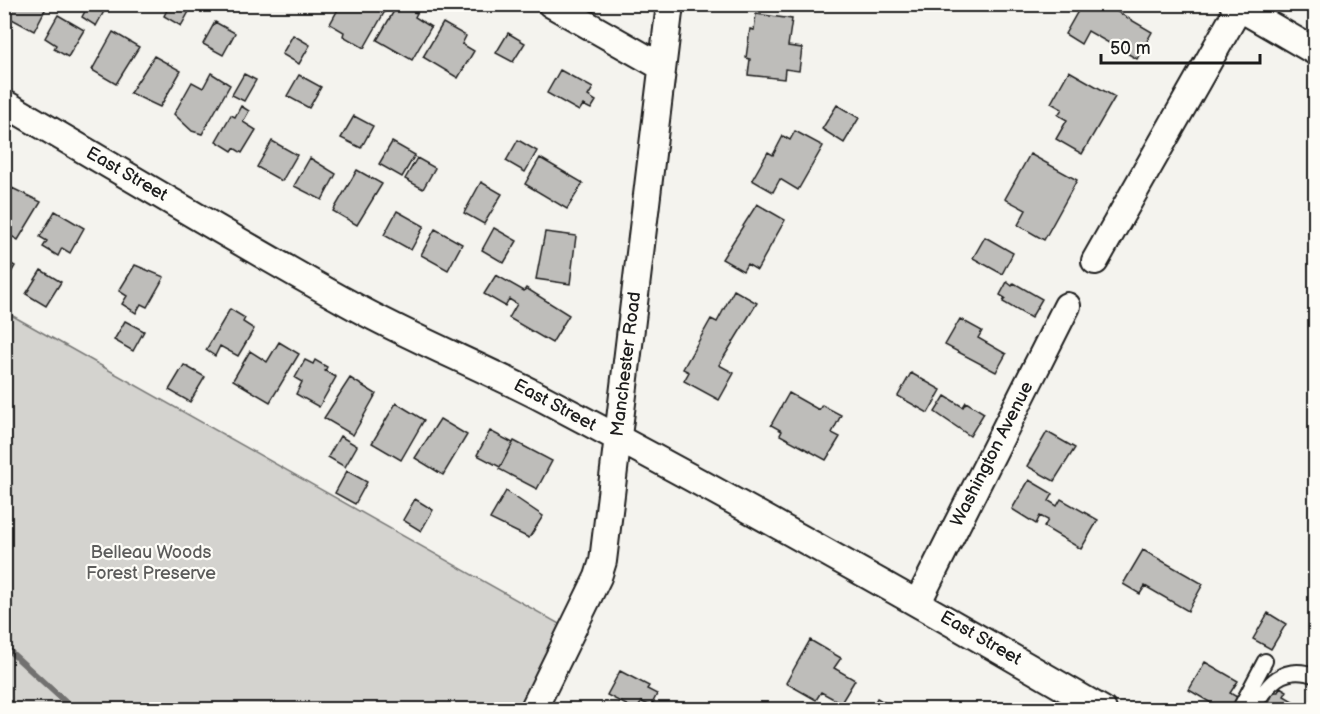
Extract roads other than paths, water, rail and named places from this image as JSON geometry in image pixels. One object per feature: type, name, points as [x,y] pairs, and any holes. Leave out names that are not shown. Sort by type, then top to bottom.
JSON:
[{"type":"street","points":[[551,4],[662,67]]},
{"type":"street","name":"Manchester Road","points":[[533,710],[598,577],[603,561],[670,4]]},
{"type":"street","points":[[1095,261],[1238,6],[1316,52]]},
{"type":"street","name":"East Street","points":[[4,103],[350,304],[494,373],[617,438],[918,602],[1103,710]]},
{"type":"street","name":"Washington Avenue","points":[[918,602],[1067,306]]},
{"type":"lane","points":[[1239,710],[1265,661]]},
{"type":"lane","points":[[1252,710],[1264,689],[1278,675],[1294,671],[1316,676]]},
{"type":"waterway","points":[[4,646],[74,710]]},
{"type":"park label","name":"Belleau Woods Forest Preserve","points":[[151,562]]}]
